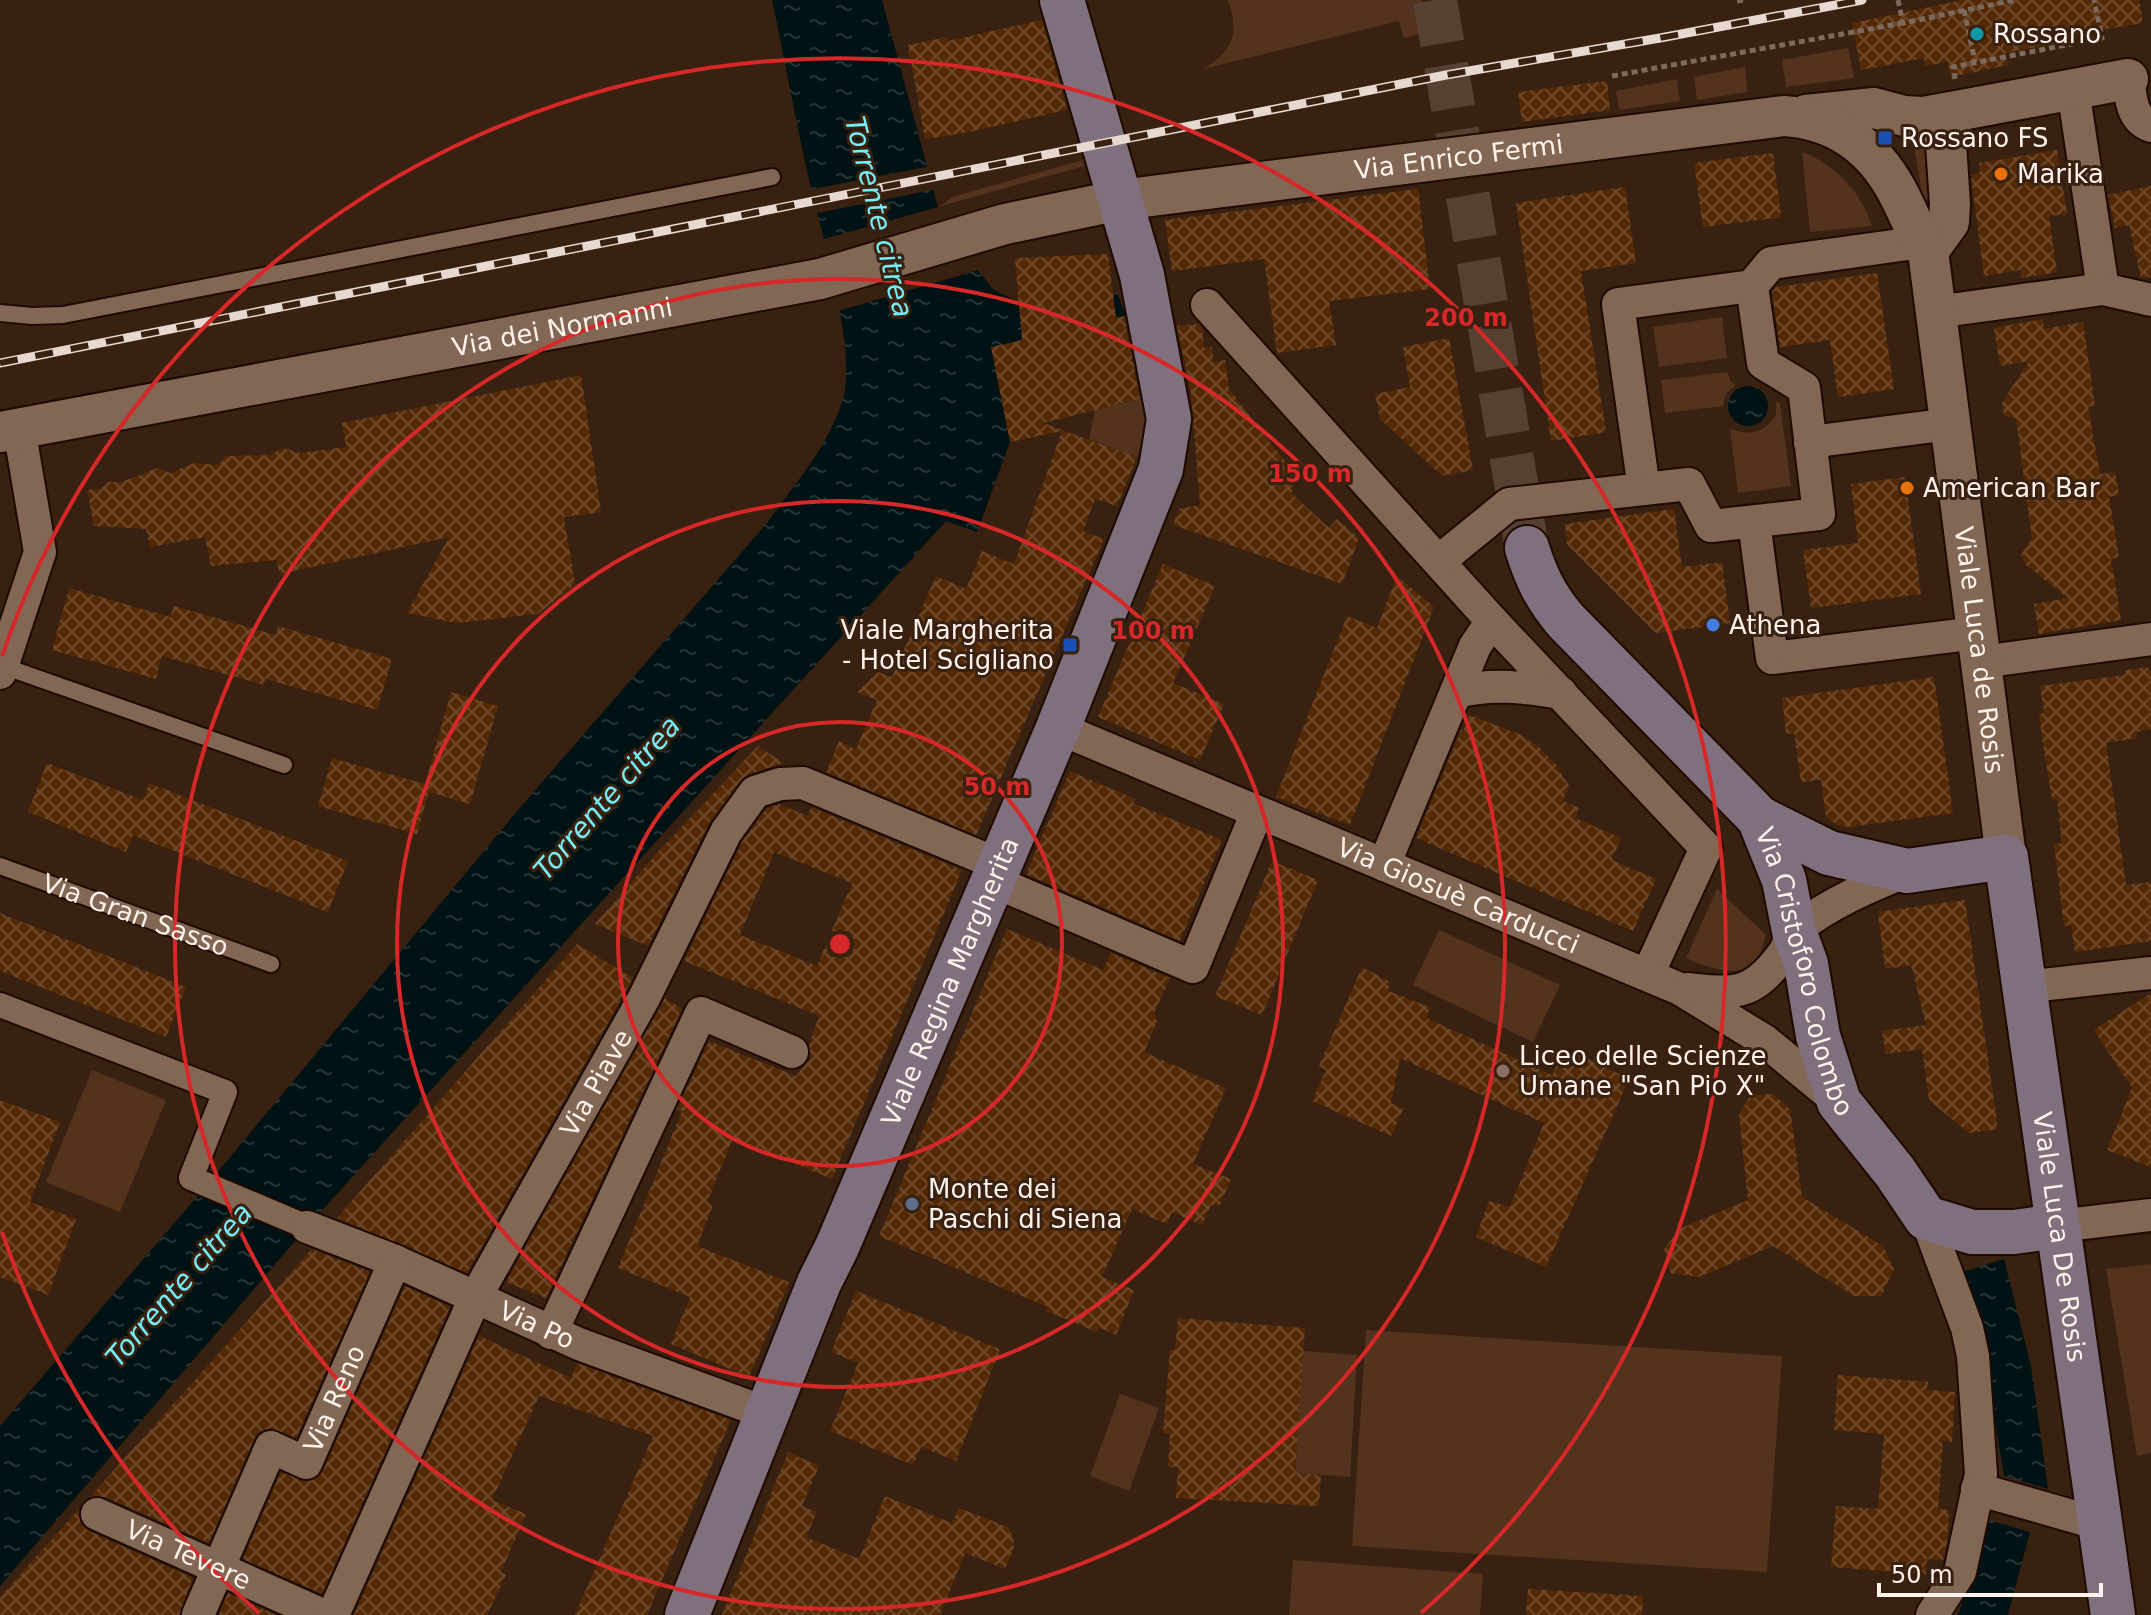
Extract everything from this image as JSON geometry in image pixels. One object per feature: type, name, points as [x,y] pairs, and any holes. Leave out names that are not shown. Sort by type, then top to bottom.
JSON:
[{"type":"main road","name":"Viale Regina Margherita","points":[[687,1615],[819,1283],[1058,728],[1161,469],[1168,432],[1167,405],[1142,275],[1062,0]]},
{"type":"main road","name":"Via Cristoforo Colombo","points":[[1527,548],[1536,577],[1548,600],[1566,621],[1759,818],[1784,880],[1794,931],[1806,964],[1818,1036],[1839,1102],[1895,1172],[1926,1218]]},
{"type":"main road","points":[[1759,818],[1829,853],[1907,871],[2006,857]]},
{"type":"main road","name":"Viale Luca De Rosis","points":[[2006,857],[2113,1615]]},
{"type":"main road","points":[[1926,1218],[1972,1232],[2014,1232],[2058,1226]]},
{"type":"street","name":"Via Enrico Fermi","points":[[1120,200],[1769,117],[1874,108],[1924,117],[2128,79]]},
{"type":"street","points":[[2128,79],[2134,112],[2141,122],[2151,126]]},
{"type":"street","points":[[2073,89],[2103,289]]},
{"type":"street","points":[[1644,489],[1618,304],[1752,286],[1771,263],[1925,247],[1949,222],[1948,155],[1954,130],[1989,105]]},
{"type":"street","name":"Viale Luca de Rosis","points":[[1798,116],[1830,124],[1864,147],[1897,191],[1925,247],[2006,857]]},
{"type":"street","points":[[1924,117],[1939,127],[1948,155]]},
{"type":"street","name":"Via dei Normanni","points":[[10,430],[820,279],[1005,224],[1120,200]]},
{"type":"street","points":[[1439,561],[1509,504],[1689,484],[1711,526],[1819,514],[1804,388],[1763,363],[1752,286]]},
{"type":"street","points":[[1936,312],[2103,289],[2151,300]]},
{"type":"street","points":[[1207,305],[1492,621],[1706,848],[1648,974]]},
{"type":"street","points":[[1810,442],[1950,424]]},
{"type":"street","points":[[1,670],[40,552],[10,430]]},
{"type":"street","points":[[1754,522],[1772,658],[2151,639]]},
{"type":"street","points":[[1384,865],[1475,646],[1492,621]]},
{"type":"street","points":[[1456,692],[1477,687],[1510,686],[1561,693]]},
{"type":"street","name":"Via Giosuè Carducci","points":[[1058,728],[1680,989],[1765,1041],[1839,1102]]},
{"type":"street","name":"Via Piave","points":[[333,1615],[475,1298],[644,998],[726,832],[755,792],[780,784],[803,783],[1193,967],[1257,812]]},
{"type":"street","points":[[1680,989],[1725,993],[1752,987],[1786,950],[1794,931],[1841,898],[1907,871]]},
{"type":"street","points":[[2023,987],[2151,973]]},
{"type":"street","points":[[0,1005],[225,1092],[191,1178],[307,1227]]},
{"type":"street","points":[[551,1333],[701,1013],[792,1052]]},
{"type":"street","points":[[2058,1226],[2151,1215]]},
{"type":"street","points":[[1926,1218],[1967,1328],[1973,1356],[1981,1474],[1960,1572],[1932,1615]]},
{"type":"street","name":"Via Po","points":[[307,1227],[395,1261],[551,1333],[769,1414]]},
{"type":"street","name":"Via Reno","points":[[198,1615],[271,1447],[306,1463],[395,1261]]},
{"type":"street","points":[[1977,1489],[2100,1524]]},
{"type":"street","name":"Via Tevere","points":[[97,1514],[323,1615]]},
{"type":"lane","points":[[0,313],[63,315],[772,177]]},
{"type":"lane","points":[[1,670],[284,765]]},
{"type":"lane","name":"Via Gran Sasso","points":[[0,866],[271,964]]},
{"type":"path","points":[[1898,0],[1903,23]]},
{"type":"path","points":[[1612,76],[2015,0]]},
{"type":"path","points":[[1964,10],[1975,62]]},
{"type":"shaded area","points":[[1228,0],[1422,0],[1431,31],[1404,38],[1399,21],[1203,69],[1221,56],[1231,40],[1233,22]]},
{"type":"shaded area","points":[[1848,48],[1854,78],[1786,87],[1782,60]]},
{"type":"shaded area","points":[[1745,67],[1747,92],[1697,100],[1694,77]]},
{"type":"shaded area","points":[[1677,79],[1680,101],[1619,110],[1616,91]]},
{"type":"shaded area","points":[[1927,131],[1937,198],[1923,201],[1912,133]]},
{"type":"shaded area","points":[[1802,152],[1826,164],[1846,181],[1861,202],[1872,226],[1810,232]]},
{"type":"shaded area","points":[[1083,160],[1084,166],[938,207],[955,196]]},
{"type":"shaded area","points":[[1722,317],[1727,358],[1659,367],[1653,327]]},
{"type":"shaded area","points":[[1728,372],[1730,381],[1736,385],[1726,394],[1723,406],[1665,413],[1661,380]]},
{"type":"shaded area","points":[[1146,398],[1147,425],[1137,457],[1089,439],[1095,410]]},
{"type":"shaded area","points":[[1776,401],[1780,404],[1791,486],[1738,493],[1730,429],[1750,432],[1761,429],[1776,415]]},
{"type":"shaded area","points":[[1717,889],[1766,935],[1757,959],[1742,969],[1723,970],[1686,958]]},
{"type":"shaded area","points":[[1439,930],[1560,985],[1533,1042],[1413,985]]},
{"type":"shaded area","points":[[92,1070],[166,1100],[120,1212],[46,1182]]},
{"type":"shaded area","points":[[2151,1264],[2151,1453],[2137,1456],[2106,1269]]},
{"type":"shaded area","points":[[1366,1330],[1782,1356],[1767,1572],[1352,1546]]},
{"type":"shaded area","points":[[1303,1351],[1357,1355],[1350,1477],[1295,1473]]},
{"type":"shaded area","points":[[1120,1394],[1159,1408],[1129,1491],[1090,1476]]},
{"type":"shaded area","points":[[1293,1560],[1483,1574],[1480,1615],[1289,1615]]},
{"type":"water","name":"Torrente citrea","points":[[772,0],[882,0],[938,207],[971,262],[994,290],[1019,302],[1118,295],[1126,316],[1061,332],[1010,442],[977,532],[946,521],[307,1227],[0,1586],[0,1426],[207,1185],[518,810],[767,523],[810,464],[837,416],[846,378],[842,323]]},
{"type":"water","points":[[1748,386],[1762,392],[1768,406],[1762,420],[1748,426],[1734,420],[1728,406],[1734,392]]},
{"type":"water","points":[[2004,1259],[2031,1366],[2048,1489],[2004,1476],[1979,1323],[1960,1273]]},
{"type":"water","points":[[1989,1520],[2030,1532],[2008,1615],[1958,1615]]},
{"type":"pier","points":[[931,166],[937,189],[813,214],[808,190]]},
{"type":"pier","points":[[942,206],[982,269],[835,312],[820,240]]},
{"type":"building","name":"Rossano","points":[[1964,0],[2139,0],[2143,23],[2057,37],[2058,43],[2005,53],[2008,65],[1951,77],[1947,62],[1925,66],[1924,58],[1861,70],[1852,23]]},
{"type":"building","points":[[1042,20],[1067,110],[925,139],[908,45],[947,37],[948,41]]},
{"type":"building","points":[[1607,81],[1610,110],[1522,122],[1518,92]]},
{"type":"building","points":[[2057,150],[2067,214],[2049,216],[2057,272],[2022,278],[2020,270],[1984,276],[1971,175],[1980,173],[1979,163]]},
{"type":"building","points":[[1773,153],[1781,217],[1703,227],[1694,163]]},
{"type":"building","points":[[2151,186],[2151,277],[2141,278],[2129,225],[2115,228],[2108,195]]},
{"type":"building","points":[[1625,187],[1636,263],[1581,271],[1606,432],[1551,441],[1516,203]]},
{"type":"building","points":[[1418,189],[1430,289],[1329,301],[1336,345],[1277,353],[1264,259],[1172,271],[1165,220]]},
{"type":"building","points":[[1108,254],[1116,318],[1124,316],[1140,399],[1043,423],[1137,457],[1117,506],[1095,499],[1083,531],[1104,539],[976,835],[826,772],[839,741],[856,749],[877,700],[857,692],[878,672],[892,677],[936,576],[966,589],[982,551],[1014,564],[1062,431],[1010,442],[991,347],[1022,340],[1015,258]]},
{"type":"building","points":[[1877,273],[1894,389],[1838,397],[1830,340],[1780,347],[1772,292],[1776,287]]},
{"type":"building","points":[[2043,319],[2044,329],[2083,322],[2095,406],[2088,407],[2100,474],[2115,472],[2119,495],[2109,497],[2119,557],[2111,559],[2121,620],[2039,634],[2034,604],[2068,598],[2026,565],[2021,555],[2032,538],[2016,418],[2004,416],[2002,403],[2029,361],[2000,366],[1994,328]]},
{"type":"building","points":[[1198,324],[1202,328],[1204,348],[1212,347],[1214,362],[1225,360],[1229,389],[1297,477],[1291,493],[1329,528],[1337,519],[1359,538],[1342,584],[1173,525],[1179,509],[1200,505],[1191,392],[1177,326]]},
{"type":"building","points":[[1449,338],[1473,470],[1442,476],[1380,419],[1375,394],[1410,387],[1403,347]]},
{"type":"building","points":[[581,375],[601,512],[564,517],[575,584],[538,614],[456,623],[407,613],[449,537],[280,574],[276,560],[211,566],[205,537],[150,547],[146,529],[94,526],[87,490],[101,489],[108,482],[121,482],[158,468],[170,473],[194,463],[218,465],[226,456],[272,455],[284,448],[300,453],[346,447],[342,423]]},
{"type":"building","points":[[1905,477],[1921,594],[1811,608],[1803,550],[1858,543],[1851,484]]},
{"type":"building","points":[[1674,509],[1682,567],[1722,562],[1730,623],[1656,633],[1567,544],[1565,524]]},
{"type":"building","points":[[1163,564],[1215,586],[1173,683],[1224,704],[1200,760],[1098,717]]},
{"type":"building","points":[[1397,576],[1434,607],[1350,825],[1276,797],[1347,616],[1377,628]]},
{"type":"building","points":[[69,588],[170,617],[174,606],[276,635],[278,626],[392,659],[377,710],[265,679],[264,685],[162,656],[156,679],[52,650]]},
{"type":"building","points":[[2148,667],[2151,671],[2151,729],[2136,732],[2137,738],[2106,743],[2126,885],[2151,882],[2151,941],[2075,952],[2071,925],[2064,926],[2054,844],[2062,843],[2057,799],[2052,800],[2042,737],[2039,714],[2044,713],[2040,686],[2125,675],[2126,670]]},
{"type":"building","points":[[1934,677],[1953,813],[1848,827],[1837,825],[1826,817],[1821,780],[1801,782],[1794,733],[1786,734],[1782,698]]},
{"type":"building","points":[[451,692],[498,706],[470,804],[429,792],[417,834],[318,806],[332,758],[425,784]]},
{"type":"building","points":[[1470,715],[1519,734],[1539,747],[1556,765],[1569,786],[1563,801],[1579,808],[1575,818],[1621,838],[1612,860],[1656,879],[1633,931],[1416,838]]},
{"type":"building","points":[[758,746],[783,763],[749,774],[740,781],[709,823],[648,946],[595,924],[658,852]]},
{"type":"building","points":[[47,763],[143,800],[149,783],[348,861],[328,912],[133,835],[126,852],[28,812]]},
{"type":"building","points":[[1070,771],[1135,799],[1133,803],[1222,840],[1180,941],[1026,874]]},
{"type":"building","points":[[779,804],[808,816],[811,807],[962,870],[832,1179],[733,1138],[707,1202],[713,1205],[697,1246],[789,1282],[749,1377],[671,1344],[690,1297],[618,1268],[682,1111],[677,1109],[709,1041],[796,1076],[810,1059],[809,1045],[819,1016],[684,961],[742,842],[767,808]],"holes":[[[774,852],[852,883],[817,966],[740,935]]]},
{"type":"building","points":[[1272,861],[1318,880],[1262,1015],[1215,996]]},
{"type":"building","points":[[1965,900],[1998,1129],[1969,1133],[1929,1100],[1922,1049],[1886,1054],[1882,1031],[1926,1025],[1911,965],[1885,969],[1878,912]]},
{"type":"building","points":[[0,913],[186,987],[166,1037],[0,971]]},
{"type":"building","points":[[1007,929],[1103,970],[1111,953],[1170,978],[1154,1013],[1157,1022],[1144,1052],[1226,1088],[1193,1164],[1231,1179],[1220,1205],[1211,1205],[1202,1225],[1172,1212],[1167,1224],[1132,1209],[1102,1277],[1134,1290],[1116,1335],[1099,1327],[1097,1332],[1046,1311],[1048,1307],[879,1236]]},
{"type":"building","points":[[577,944],[633,978],[467,1273],[337,1218]]},
{"type":"building","name":"Liceo delle Scienze Umane \"San Pio X\"","points":[[1362,967],[1390,982],[1388,991],[1430,1007],[1426,1018],[1552,1075],[1566,1048],[1629,1079],[1546,1267],[1476,1237],[1489,1201],[1510,1207],[1544,1123],[1400,1058],[1391,1103],[1403,1109],[1391,1136],[1312,1101],[1326,1070],[1319,1066]]},
{"type":"building","points":[[2151,993],[2151,1167],[2107,1150],[2132,1088],[2094,1030]]},
{"type":"building","points":[[665,998],[682,1009],[546,1298],[506,1282]]},
{"type":"building","points":[[1773,1094],[1790,1109],[1802,1197],[1883,1246],[1894,1269],[1881,1296],[1854,1296],[1773,1246],[1699,1277],[1671,1273],[1664,1250],[1679,1229],[1748,1200],[1739,1114],[1751,1095]]},
{"type":"building","points":[[0,1100],[60,1122],[30,1202],[76,1219],[48,1295],[0,1277]]},
{"type":"building","points":[[312,1249],[370,1272],[296,1438],[270,1428],[259,1432],[209,1543],[105,1497],[90,1497]]},
{"type":"building","points":[[405,1286],[450,1307],[322,1594],[243,1559],[281,1472],[307,1482],[316,1479],[323,1471]]},
{"type":"building","points":[[856,1291],[1000,1349],[956,1461],[921,1447],[913,1465],[830,1431],[858,1363],[831,1352]]},
{"type":"building","points":[[1178,1318],[1305,1328],[1295,1473],[1321,1475],[1319,1506],[1176,1498],[1178,1467],[1168,1467],[1170,1434],[1163,1433],[1170,1350],[1175,1350]]},
{"type":"building","points":[[479,1336],[571,1378],[577,1363],[731,1420],[647,1615],[575,1615],[653,1436],[539,1396],[492,1500],[526,1514],[501,1572],[506,1575],[487,1615],[354,1615]]},
{"type":"building","points":[[1838,1375],[1928,1382],[1927,1390],[1955,1392],[1952,1442],[1943,1441],[1938,1509],[1949,1510],[1947,1542],[1943,1560],[1927,1559],[1926,1574],[1831,1567],[1836,1506],[1878,1509],[1884,1434],[1834,1430]]},
{"type":"building","points":[[788,1452],[819,1466],[802,1506],[817,1512],[806,1537],[859,1559],[885,1496],[952,1523],[959,1508],[1008,1527],[1014,1548],[1005,1569],[965,1553],[940,1615],[722,1615]]},
{"type":"building","points":[[79,1509],[81,1524],[89,1531],[193,1578],[179,1615],[0,1615],[0,1597]]},
{"type":"building","points":[[1528,1589],[1643,1596],[1642,1615],[1526,1615]]},
{"type":"building","points":[[228,1593],[276,1615],[219,1615]]},
{"type":"tunnel","points":[[1435,0],[1527,548]]},
{"type":"railway","points":[[0,363],[1446,75],[1862,0]]},
{"type":"place","name":"Rossano","points":[[1977,34]]},
{"type":"place","name":"Rossano FS","points":[[1885,138]]},
{"type":"place","name":"Marika","points":[[2001,174]]},
{"type":"place","name":"American Bar","points":[[1907,488]]},
{"type":"place","name":"Athena","points":[[1713,625]]},
{"type":"place","name":"Viale Margherita - Hotel Scigliano","points":[[1070,645]]},
{"type":"place","name":"Liceo delle Scienze Umane \"San Pio X\"","points":[[1503,1071]]},
{"type":"place","name":"Monte dei Paschi di Siena","points":[[912,1204]]}]
